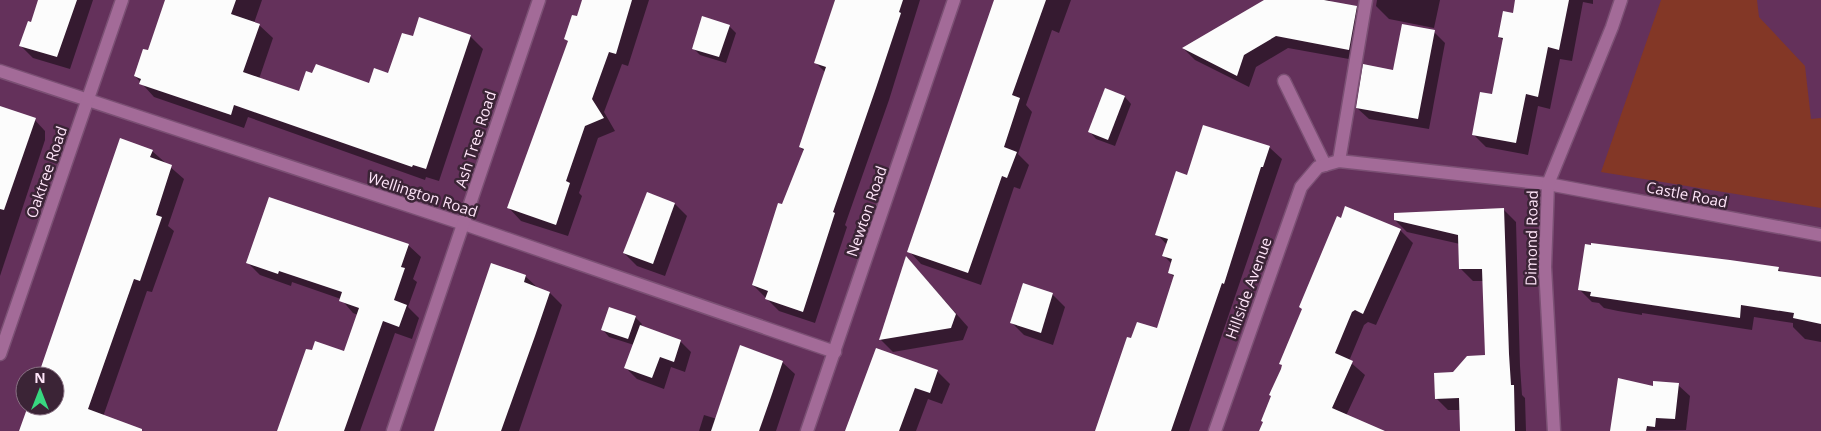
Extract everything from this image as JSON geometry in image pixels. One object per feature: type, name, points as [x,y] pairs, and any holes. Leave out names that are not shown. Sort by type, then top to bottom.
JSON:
[{"type":"street","name":"Oaktree Road","points":[[0,354],[122,0]]},
{"type":"street","name":"Ash Tree Road","points":[[393,431],[539,0]]},
{"type":"street","name":"Newton Road","points":[[807,431],[954,0]]},
{"type":"street","points":[[1339,161],[1366,0]]},
{"type":"street","name":"Dimond Road","points":[[1554,431],[1545,267],[1548,184],[1612,27],[1621,0]]},
{"type":"street","name":"Wellington Road","points":[[0,71],[464,224],[835,352]]},
{"type":"street","points":[[1284,81],[1325,165]]},
{"type":"street","name":"Hillside Avenue","points":[[1215,431],[1301,187],[1318,167],[1339,161],[1548,184]]},
{"type":"street","name":"Castle Road","points":[[1548,184],[1821,236]]},
{"type":"shaded area","points":[[1661,0],[1757,0],[1759,17],[1805,66],[1811,119],[1821,118],[1821,208],[1601,172]]},
{"type":"building","points":[[38,0],[77,0],[57,57],[19,46],[28,21],[31,22]]},
{"type":"building","points":[[165,0],[236,0],[231,14],[260,24],[243,72],[299,91],[306,71],[312,73],[316,64],[369,83],[374,68],[388,73],[402,33],[413,36],[419,17],[471,35],[426,169],[413,165],[412,167],[234,105],[231,115],[139,84],[141,79],[134,76],[143,49],[148,50]]},
{"type":"building","points":[[582,0],[632,0],[616,54],[609,52],[592,99],[604,118],[585,126],[566,181],[570,183],[556,225],[507,208],[568,41],[564,39],[572,15],[577,16]]},
{"type":"building","points":[[835,0],[903,0],[899,12],[901,13],[833,212],[835,213],[803,312],[765,299],[768,291],[752,285],[778,203],[782,204],[804,149],[799,147],[826,67],[814,63]]},
{"type":"building","points":[[994,0],[1046,0],[1012,95],[1020,98],[1004,147],[1017,152],[1007,178],[1002,176],[968,273],[907,252]]},
{"type":"building","points":[[1264,0],[1324,0],[1357,6],[1349,50],[1276,36],[1244,55],[1237,76],[1182,48]]},
{"type":"building","points":[[1515,0],[1569,0],[1559,50],[1548,47],[1538,97],[1526,94],[1516,143],[1472,135],[1480,92],[1492,94],[1503,38],[1498,37],[1503,11],[1513,13]]},
{"type":"building","points":[[702,16],[730,25],[719,57],[692,49]]},
{"type":"building","points":[[1402,24],[1435,30],[1418,119],[1356,108],[1363,64],[1393,70]]},
{"type":"building","points":[[1105,88],[1125,96],[1108,140],[1088,132]]},
{"type":"building","points":[[0,106],[36,118],[4,210],[0,209]]},
{"type":"building","points":[[1203,125],[1270,146],[1263,167],[1261,167],[1224,284],[1222,283],[1171,431],[1095,431],[1127,337],[1131,338],[1137,322],[1157,328],[1174,275],[1168,273],[1172,259],[1162,256],[1168,239],[1155,235],[1176,171],[1187,175]]},
{"type":"building","points":[[120,138],[153,150],[150,157],[172,165],[156,215],[162,217],[140,281],[134,279],[88,409],[142,429],[142,431],[19,431],[24,416],[65,416],[65,366],[41,366]]},
{"type":"building","points":[[647,192],[675,203],[653,264],[623,253]]},
{"type":"building","points":[[269,197],[409,244],[401,267],[405,268],[394,300],[407,305],[399,327],[383,321],[344,431],[277,431],[306,349],[312,350],[315,341],[344,351],[359,308],[339,301],[342,292],[279,271],[278,274],[246,263]]},
{"type":"building","points":[[1345,206],[1401,229],[1363,314],[1355,310],[1352,312],[1335,353],[1353,361],[1332,408],[1385,431],[1259,431],[1271,396],[1269,395],[1281,369],[1282,365],[1279,364],[1302,309],[1299,307],[1337,216],[1341,218]]},
{"type":"building","points":[[1504,208],[1509,354],[1511,385],[1514,385],[1515,431],[1460,431],[1459,398],[1435,399],[1434,373],[1453,372],[1467,356],[1485,355],[1482,269],[1459,269],[1458,235],[1394,220],[1394,213]]},
{"type":"building","points":[[1591,243],[1779,267],[1778,271],[1821,277],[1821,324],[1793,318],[1794,313],[1741,305],[1740,318],[1590,296],[1591,292],[1578,290],[1585,244],[1591,245]]},
{"type":"building","points":[[906,256],[956,314],[951,328],[879,340]]},
{"type":"building","points":[[491,263],[526,275],[524,282],[550,292],[501,431],[434,431]]},
{"type":"building","points":[[1023,283],[1053,293],[1041,333],[1010,323]]},
{"type":"building","points":[[609,307],[636,316],[628,339],[601,330]]},
{"type":"building","points":[[640,325],[681,340],[674,362],[660,357],[652,378],[624,368]]},
{"type":"building","points":[[740,345],[783,361],[772,394],[759,431],[711,431]]},
{"type":"building","points":[[876,348],[938,370],[930,393],[915,388],[899,431],[845,431]]},
{"type":"building","points":[[1618,378],[1653,386],[1653,381],[1679,383],[1675,419],[1656,418],[1655,427],[1647,426],[1646,431],[1610,431]]}]
